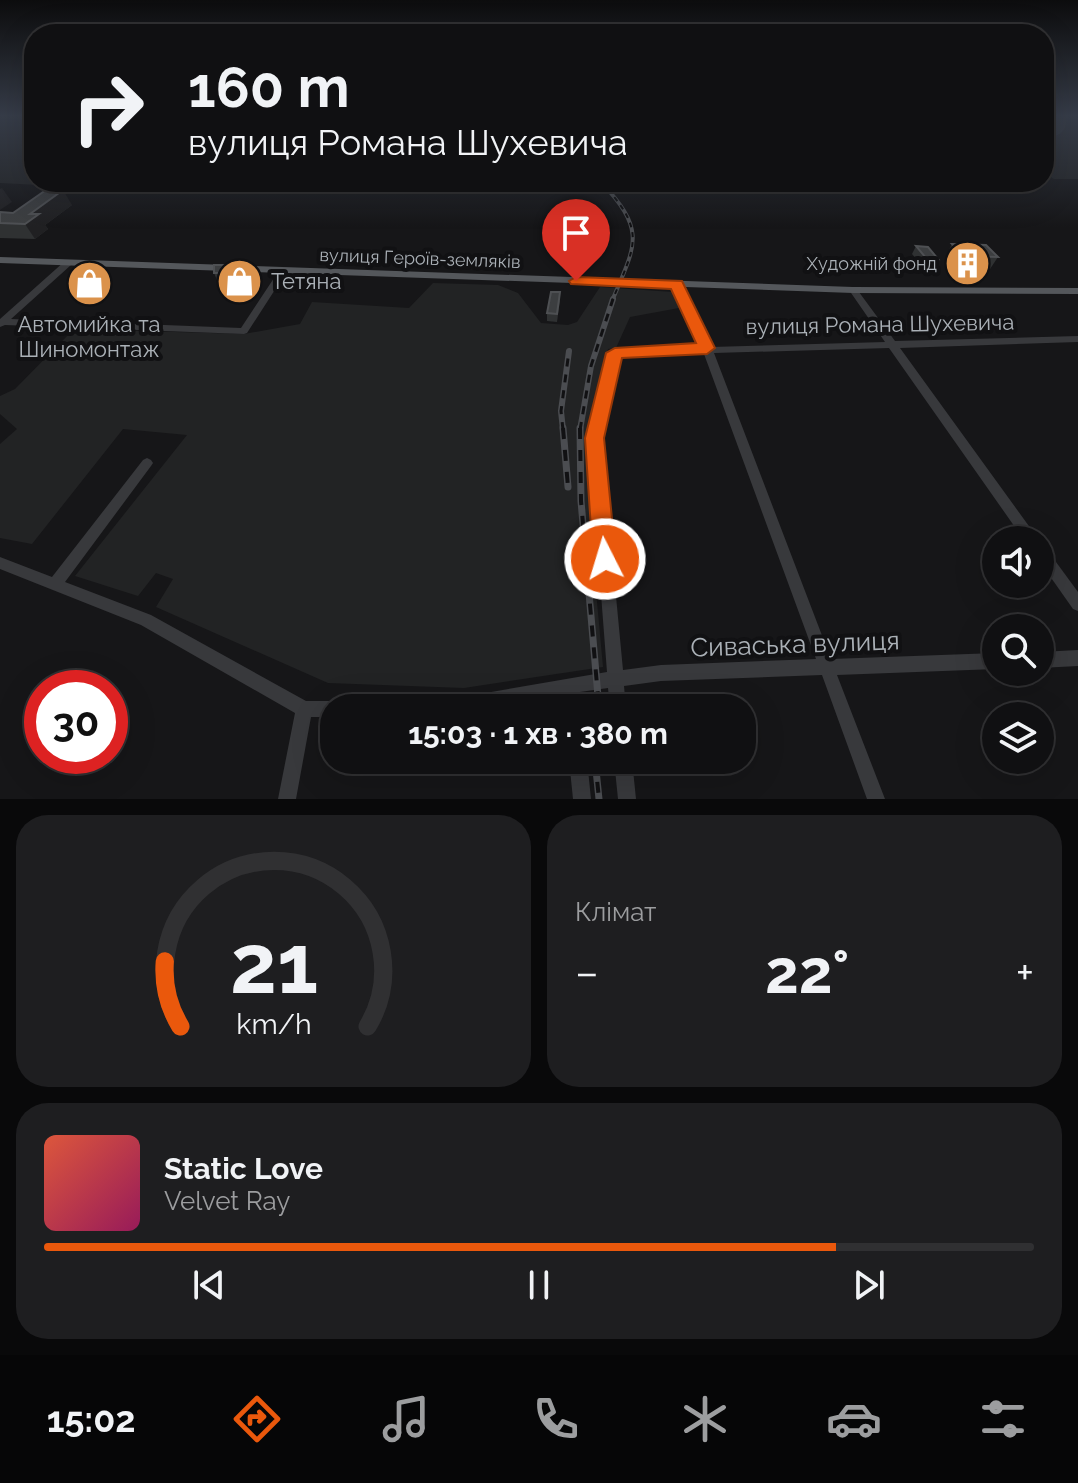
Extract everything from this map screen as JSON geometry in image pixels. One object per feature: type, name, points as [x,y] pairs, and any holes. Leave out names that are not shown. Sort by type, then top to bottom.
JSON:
[{"type":"main road","name":"вулиця Героїв-земляків","points":[[0,260],[677,285],[1078,291]]},
{"type":"street","points":[[1,323],[68,263]]},
{"type":"street","points":[[1,323],[244,331],[283,271]]},
{"type":"street","points":[[677,285],[707,348],[876,799]]},
{"type":"street","points":[[853,290],[1022,526]]},
{"type":"street","name":"вулиця Романа Шухевича","points":[[615,681],[595,438],[615,353],[707,348],[1076,340]]},
{"type":"street","points":[[55,584],[147,463]]},
{"type":"street","points":[[0,563],[146,620],[304,709],[320,709]]},
{"type":"street","points":[[1054,571],[1078,604]]},
{"type":"street","points":[[1054,659],[1078,658]]},
{"type":"street","name":"Сиваська вулиця","points":[[522,694],[661,673],[982,661]]},
{"type":"street","points":[[615,681],[616,694]]},
{"type":"street","points":[[571,685],[572,694]]},
{"type":"street","points":[[287,799],[304,709]]},
{"type":"street","points":[[579,774],[582,799]]},
{"type":"street","points":[[624,774],[627,799]]},
{"type":"shaded area","points":[[0,152],[24,152],[24,184],[0,183]]},
{"type":"shaded area","points":[[1054,152],[1078,152],[1078,179],[1054,179]]},
{"type":"shaded area","points":[[433,283],[498,285],[518,293],[541,323],[568,325],[577,322],[600,287],[673,292],[679,308],[630,317],[616,348],[608,349],[588,435],[590,526],[603,667],[464,688],[328,683],[156,607],[173,579],[156,573],[138,596],[75,576],[187,435],[123,429],[32,544],[0,538],[0,444],[17,429],[0,414],[0,396],[15,389],[74,329],[244,334],[300,324],[312,302],[409,308]]},
{"type":"building","points":[[43,192],[60,192],[30,214],[39,214],[25,224],[0,223],[0,212],[13,213]]},
{"type":"building","points":[[952,244],[986,245],[998,257],[963,256]]},
{"type":"building","points":[[916,246],[928,247],[938,259],[926,258]]},
{"type":"building","points":[[214,265],[245,265],[239,273],[214,273]]},
{"type":"building","points":[[551,292],[560,292],[557,314],[547,313]]},
{"type":"railway","points":[[610,192],[626,213],[633,238],[627,265],[612,301]]},
{"type":"railway","points":[[580,430],[591,366],[613,299]]},
{"type":"railway","points":[[563,430],[561,411],[569,351]]},
{"type":"railway","points":[[563,428],[568,487]]},
{"type":"railway","points":[[580,430],[581,501],[598,694]]},
{"type":"railway","points":[[596,774],[599,799]]},
{"type":"place","name":"Художній фонд","points":[[968,263]]},
{"type":"place","name":"Тетяна","points":[[240,281]]},
{"type":"place","name":"Автомийка та Шиномонтаж","points":[[89,283]]},
{"type":"route","points":[[576,281],[677,285],[707,348],[615,353],[595,438],[605,559]]}]
